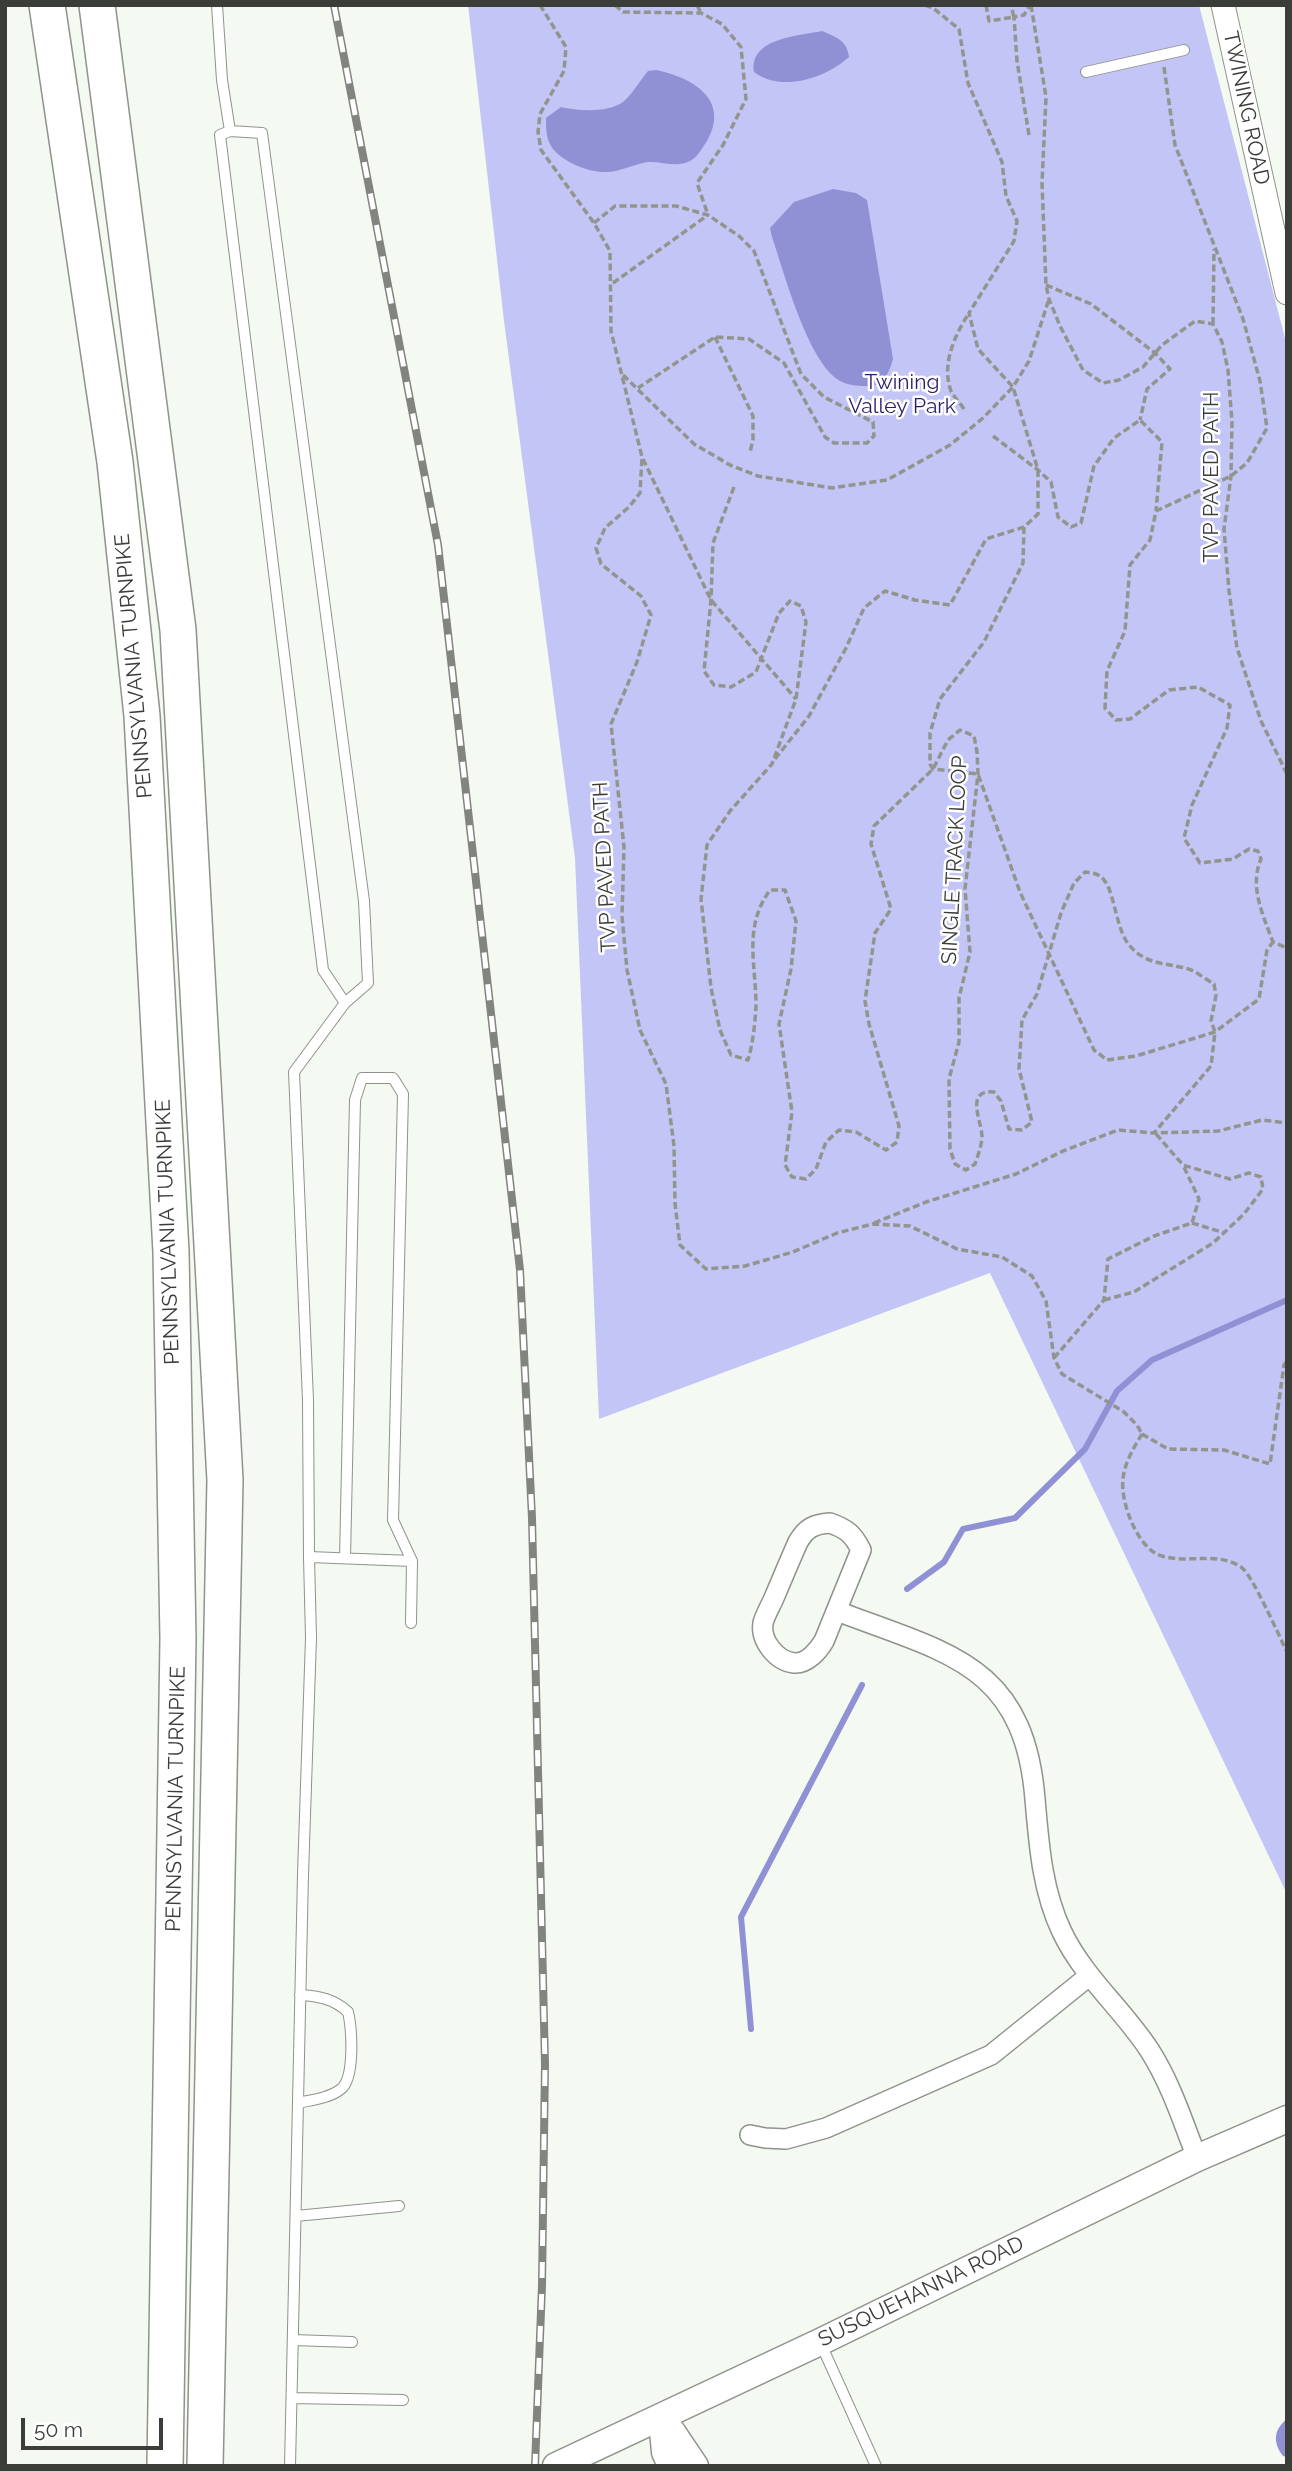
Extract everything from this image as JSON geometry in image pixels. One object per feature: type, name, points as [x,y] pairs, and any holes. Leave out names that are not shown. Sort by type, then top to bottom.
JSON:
[{"type":"highway","name":"PENNSYLVANIA TURNPIKE","points":[[47,5],[115,462],[142,716],[171,1252],[178,1639],[165,2466]]},
{"type":"highway","name":"PENNSYLVANIA TURNPIKE","points":[[97,5],[178,630],[225,1480],[205,2466]]},
{"type":"main road","name":"SUSQUEHANNA ROAD","points":[[556,2466],[820,2342],[1197,2158],[1287,2119]]},
{"type":"main road","points":[[662,2417],[665,2452],[671,2466]]},
{"type":"main road","points":[[662,2417],[695,2466]]},
{"type":"main road","points":[[574,2466],[586,2466]]},
{"type":"street","name":"TWINING ROAD","points":[[1223,5],[1287,293]]},
{"type":"street","points":[[830,1523],[845,1528],[854,1536],[861,1549],[837,1611],[817,1652],[804,1660],[794,1663],[782,1658],[764,1639],[763,1624],[798,1542],[805,1531],[817,1524],[830,1523]]},
{"type":"street","points":[[837,1611],[956,1657],[986,1679],[1001,1695],[1019,1726],[1034,1777],[1041,1870],[1053,1911],[1075,1958],[1151,2052],[1168,2084],[1197,2158]]},
{"type":"street","points":[[750,2135],[786,2139],[826,2128],[991,2055],[1089,1976]]},
{"type":"lane","points":[[217,5],[222,80],[230,131]]},
{"type":"lane","points":[[1086,72],[1184,50]]},
{"type":"lane","points":[[290,2466],[311,1638],[308,1400],[294,1072],[345,1003],[369,983],[364,901],[262,133],[230,131],[220,135],[321,956],[323,970],[345,1003]]},
{"type":"lane","points":[[345,1558],[355,1100],[362,1078],[393,1078],[403,1094],[393,1520],[412,1561],[411,1623]]},
{"type":"lane","points":[[309,1557],[412,1561]]},
{"type":"lane","points":[[298,2103],[340,2090],[347,2082],[350,2073],[351,2022],[348,2012],[342,2007],[320,1996],[300,1996]]},
{"type":"lane","points":[[296,2216],[400,2206]]},
{"type":"lane","points":[[293,2340],[352,2342]]},
{"type":"lane","points":[[820,2342],[876,2466]]},
{"type":"lane","points":[[292,2398],[403,2400]]},
{"type":"path","name":"TVP PAVED PATH","points":[[540,5],[566,47],[564,71],[540,114],[538,132],[541,150],[594,223],[610,251],[611,331],[642,457],[640,493],[629,507],[605,528],[597,548],[601,564],[641,596],[651,615],[637,662],[611,724],[624,847],[622,916],[627,970],[640,1030],[666,1084],[674,1146],[675,1203],[680,1245],[706,1269],[745,1266],[793,1252],[837,1233],[873,1224],[910,1226],[957,1249],[1002,1257],[1032,1276],[1046,1301],[1054,1358]]},
{"type":"path","points":[[615,5],[623,12],[701,13],[722,24],[741,47],[746,99],[723,145],[697,183],[708,215]]},
{"type":"path","points":[[697,5],[701,13]]},
{"type":"path","points":[[925,5],[933,8],[959,29],[968,83],[1002,162],[1006,196],[1017,221],[1014,241],[957,332],[948,363],[951,391],[964,409]]},
{"type":"path","points":[[986,5],[989,20],[1024,15],[1031,5]]},
{"type":"path","points":[[1011,5],[1029,135]]},
{"type":"path","points":[[1031,5],[1046,97],[1042,183],[1046,285],[1060,327],[1083,370],[1103,383],[1119,380],[1143,367],[1162,345],[1195,321],[1213,324],[1214,246]]},
{"type":"path","points":[[1156,511],[1231,476],[1247,463],[1267,428],[1259,381],[1242,319],[1175,145],[1162,55]]},
{"type":"path","points":[[594,223],[615,206],[676,206],[708,215],[739,236],[754,251],[801,374],[824,397],[873,422],[874,436],[867,443],[834,443],[825,437],[784,363],[749,339],[715,337],[638,388]]},
{"type":"path","points":[[612,283],[708,215]]},
{"type":"path","points":[[993,436],[1051,482],[1058,517],[1071,527],[1081,523],[1094,466],[1114,438],[1140,419],[1147,389],[1170,369],[1155,353],[1091,304],[1046,285]]},
{"type":"path","points":[[622,373],[694,444],[730,465],[758,476],[832,488],[887,480],[950,446],[983,418],[1013,387],[1029,361],[1049,299]]},
{"type":"path","points":[[772,764],[809,716],[846,648],[864,608],[885,591],[915,600],[950,605],[986,539],[1024,527],[1038,514],[1038,470],[1013,387],[978,349],[969,313]]},
{"type":"path","name":"TVP PAVED PATH","points":[[1213,324],[1222,342],[1228,370],[1232,422],[1231,476],[1224,529],[1237,648],[1261,721],[1287,774]]},
{"type":"path","points":[[715,337],[753,416],[750,452]]},
{"type":"path","points":[[1140,419],[1162,442],[1156,511],[1150,540],[1130,565],[1125,631],[1107,671],[1105,708],[1116,720],[1130,719],[1169,690],[1198,687],[1230,705],[1227,728],[1192,805],[1184,838],[1200,863],[1233,859],[1249,849],[1258,851],[1261,859],[1255,873],[1258,902],[1273,942],[1287,948]]},
{"type":"path","points":[[642,457],[711,600],[796,699]]},
{"type":"path","name":"SINGLE TRACK LOOP","points":[[734,487],[713,543],[704,671],[714,685],[731,687],[756,672],[779,614],[790,601],[801,606],[806,622],[796,699],[772,764],[730,811],[707,845],[701,900],[711,988],[720,1030],[731,1055],[748,1060],[755,1006],[751,945],[760,904],[770,890],[785,890],[796,921],[791,969],[779,1024],[792,1112],[785,1166],[792,1177],[806,1179],[816,1170],[825,1142],[839,1130],[856,1132],[886,1150],[897,1142],[899,1126],[872,1034],[866,1001],[875,933],[891,909],[871,844],[874,827],[933,769],[948,740],[960,730],[974,736],[978,774],[965,889],[970,952],[959,998],[959,1042],[949,1079],[950,1149],[955,1164],[966,1170],[975,1164],[982,1141],[981,1124],[975,1106],[978,1097],[986,1091],[993,1092],[1001,1101],[1009,1129],[1022,1130],[1032,1122],[1019,1069],[1022,1020],[1037,994],[1060,913],[1074,883],[1084,872],[1096,873],[1105,880],[1128,945],[1144,958],[1165,966],[1187,968],[1214,984],[1216,995],[1211,1021],[1215,1032],[1211,1066],[1154,1133]]},
{"type":"path","points":[[1024,527],[1023,563],[990,631],[940,699],[930,733],[930,764],[933,769],[978,774],[1020,892],[1094,1050],[1107,1060],[1136,1056],[1215,1032],[1258,999],[1267,950],[1273,942]]},
{"type":"path","points":[[873,1224],[926,1202],[1016,1174],[1118,1129],[1154,1133],[1218,1131],[1262,1120],[1287,1123]]},
{"type":"path","points":[[1154,1133],[1184,1165],[1199,1199],[1192,1223]]},
{"type":"path","points":[[1184,1165],[1230,1179],[1249,1173],[1262,1177],[1263,1189],[1244,1214],[1213,1244],[1134,1292],[1104,1300],[1054,1358],[1062,1374],[1124,1412],[1142,1434],[1168,1449],[1224,1450],[1270,1464],[1284,1365],[1287,1360]]},
{"type":"path","points":[[1104,1300],[1108,1259],[1154,1236],[1192,1223],[1225,1233]]},
{"type":"path","points":[[1142,1434],[1134,1447],[1123,1478],[1125,1508],[1143,1541],[1160,1556],[1223,1558],[1245,1569],[1287,1652]]},
{"type":"green space","name":"Twining Valley Park","points":[[468,5],[1199,5],[1287,346],[1287,1894],[990,1273],[599,1419],[575,858],[504,321]]},
{"type":"shaded area","points":[[822,31],[840,40],[848,51],[849,57],[839,65],[816,77],[790,82],[765,78],[754,72],[759,52],[767,45],[789,37]]},
{"type":"shaded area","points":[[656,70],[683,78],[704,93],[711,102],[713,126],[707,141],[693,159],[680,164],[648,162],[617,171],[600,172],[585,169],[557,154],[548,138],[546,118],[561,107],[593,110],[617,106],[630,95],[648,71]]},
{"type":"shaded area","points":[[833,189],[856,193],[867,200],[893,359],[884,379],[877,385],[852,385],[840,381],[828,371],[798,315],[772,237],[770,228],[794,202]]},
{"type":"shaded area","points":[[1287,2419],[1287,2457],[1280,2451],[1276,2437],[1279,2428]]},
{"type":"waterway","points":[[907,1589],[944,1562],[963,1529],[1015,1518],[1085,1449],[1117,1391],[1152,1360],[1287,1300]]},
{"type":"waterway","points":[[751,2029],[741,1917],[862,1685]]},
{"type":"railway","points":[[334,5],[438,545],[520,1270],[532,1518],[545,2064],[542,2285],[535,2466]]}]
